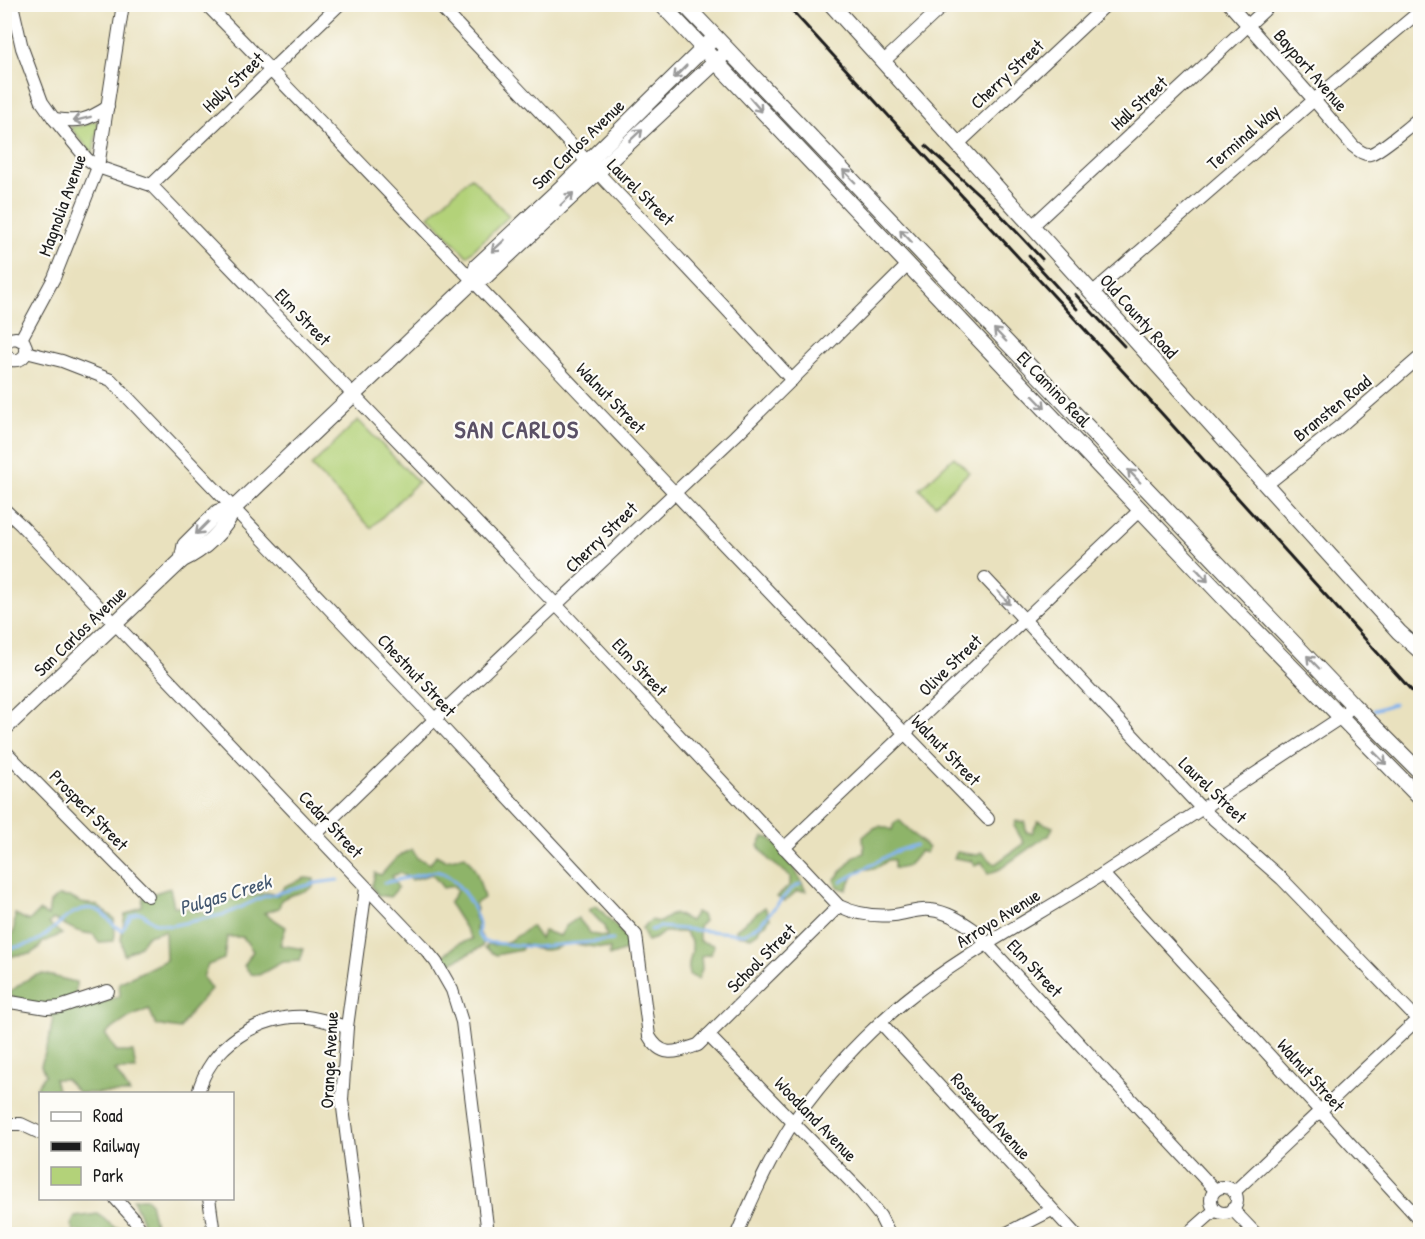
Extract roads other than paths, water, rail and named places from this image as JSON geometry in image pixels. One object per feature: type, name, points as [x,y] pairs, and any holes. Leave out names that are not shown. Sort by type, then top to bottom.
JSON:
[{"type":"main road","name":"El Camino Real","points":[[662,4],[709,43],[924,255],[1353,705],[1420,772]]},
{"type":"main road","name":"El Camino Real","points":[[684,4],[709,43]]},
{"type":"main road","name":"Old County Road","points":[[831,4],[1399,632],[1420,651]]},
{"type":"main road","name":"San Carlos Avenue","points":[[7,722],[182,560],[194,555],[228,523],[234,508],[352,394],[473,281],[486,276],[709,43]]},
{"type":"main road","name":"San Carlos Avenue","points":[[591,167],[722,56]]},
{"type":"main road","name":"El Camino Real","points":[[722,56],[765,116],[1420,798]]},
{"type":"main road","points":[[908,265],[924,255]]},
{"type":"main road","points":[[1141,509],[1151,507],[1158,511],[1189,544],[1205,550]]},
{"type":"street","name":"Elm Street","points":[[12,4],[22,48],[42,102],[87,159],[98,166],[151,185],[556,604],[839,906],[865,915],[894,915],[931,909],[954,916],[973,929],[1215,1190]]},
{"type":"street","name":"Magnolia Avenue","points":[[21,339],[54,278],[98,166],[123,4]]},
{"type":"street","name":"Walnut Street","points":[[206,4],[988,819]]},
{"type":"street","name":"Holly Street","points":[[151,185],[340,4]]},
{"type":"street","name":"Laurel Street","points":[[438,4],[792,380]]},
{"type":"street","points":[[884,62],[945,4]]},
{"type":"street","name":"Cherry Street","points":[[957,145],[1107,4]]},
{"type":"street","name":"Bayport Avenue","points":[[1229,4],[1353,146],[1361,152],[1369,154],[1378,150],[1420,117]]},
{"type":"street","name":"Hall Street","points":[[1031,227],[1271,4]]},
{"type":"street","name":"Terminal Way","points":[[1092,293],[1420,11]]},
{"type":"street","points":[[54,119],[76,122],[94,116],[108,107]]},
{"type":"street","name":"Cherry Street","points":[[316,834],[673,492],[735,436],[908,265]]},
{"type":"street","points":[[16,338],[21,339],[26,345],[27,352],[22,358],[6,352],[16,338]]},
{"type":"street","name":"Chestnut Street","points":[[27,352],[111,380],[435,719],[636,935],[649,1036],[656,1048],[666,1052],[678,1052],[698,1045],[708,1035]]},
{"type":"street","name":"Bransten Road","points":[[1266,484],[1345,422],[1420,357]]},
{"type":"street","name":"Cedar Street","points":[[4,509],[436,962],[452,990],[464,1036],[488,1234]]},
{"type":"street","name":"Olive Street","points":[[784,848],[1141,509]]},
{"type":"street","name":"Laurel Street","points":[[985,578],[1202,808],[1282,879],[1420,1020]]},
{"type":"street","name":"Arroyo Avenue","points":[[737,1234],[766,1172],[794,1122],[836,1069],[907,1000],[988,944],[1103,874],[1340,717],[1353,705]]},
{"type":"street","name":"Prospect Street","points":[[4,750],[148,896]]},
{"type":"street","name":"Walnut Street","points":[[1103,874],[1420,1220]]},
{"type":"street","name":"Orange Avenue","points":[[359,1234],[342,1100],[347,1027],[366,888]]},
{"type":"street","name":"School Street","points":[[708,1035],[839,906]]},
{"type":"street","points":[[4,1001],[47,1008],[60,1007],[108,991]]},
{"type":"street","points":[[198,1092],[200,1084],[215,1057],[230,1042],[252,1028],[285,1017],[308,1017],[347,1027]]},
{"type":"street","points":[[1234,1192],[1420,1020]]},
{"type":"street","name":"Rosewood Avenue","points":[[881,1023],[1075,1234]]},
{"type":"street","name":"Woodland Avenue","points":[[708,1035],[861,1192],[880,1216],[889,1234]]},
{"type":"street","points":[[4,1124],[21,1124],[39,1133]]},
{"type":"street","points":[[1218,1187],[1227,1187],[1234,1192],[1237,1201],[1232,1209],[1224,1213],[1215,1210],[1210,1198],[1218,1187]]},
{"type":"street","points":[[117,1200],[144,1234]]},
{"type":"street","points":[[209,1200],[214,1234]]},
{"type":"street","points":[[1232,1209],[1256,1234]]},
{"type":"street","points":[[1005,1234],[1052,1210]]},
{"type":"street","points":[[1188,1234],[1215,1210]]},
{"type":"waterway","name":"Pulgas Creek","points":[[1374,710],[1394,704]]},
{"type":"waterway","name":"Pulgas Creek","points":[[841,882],[894,852],[916,845]]},
{"type":"waterway","name":"Pulgas Creek","points":[[384,883],[436,871],[450,878],[462,890],[475,913],[479,922],[478,934],[484,942],[535,947],[613,940]]},
{"type":"waterway","name":"Pulgas Creek","points":[[4,950],[40,939],[79,910],[97,910],[122,930],[131,916],[137,913],[142,913],[153,922],[170,926],[226,914],[263,897],[316,883],[338,880]]},
{"type":"waterway","name":"Pulgas Creek","points":[[651,930],[660,927],[744,934],[760,924],[790,890],[800,884]]},
{"type":"railway","points":[[786,4],[1164,416],[1420,700]]},
{"type":"railway","points":[[926,146],[998,212],[1042,259]]},
{"type":"railway","points":[[1029,256],[1077,309]]},
{"type":"railway","points":[[1075,294],[1124,346]]},
{"type":"district","name":"SAN CARLOS","points":[[517,429]]}]
